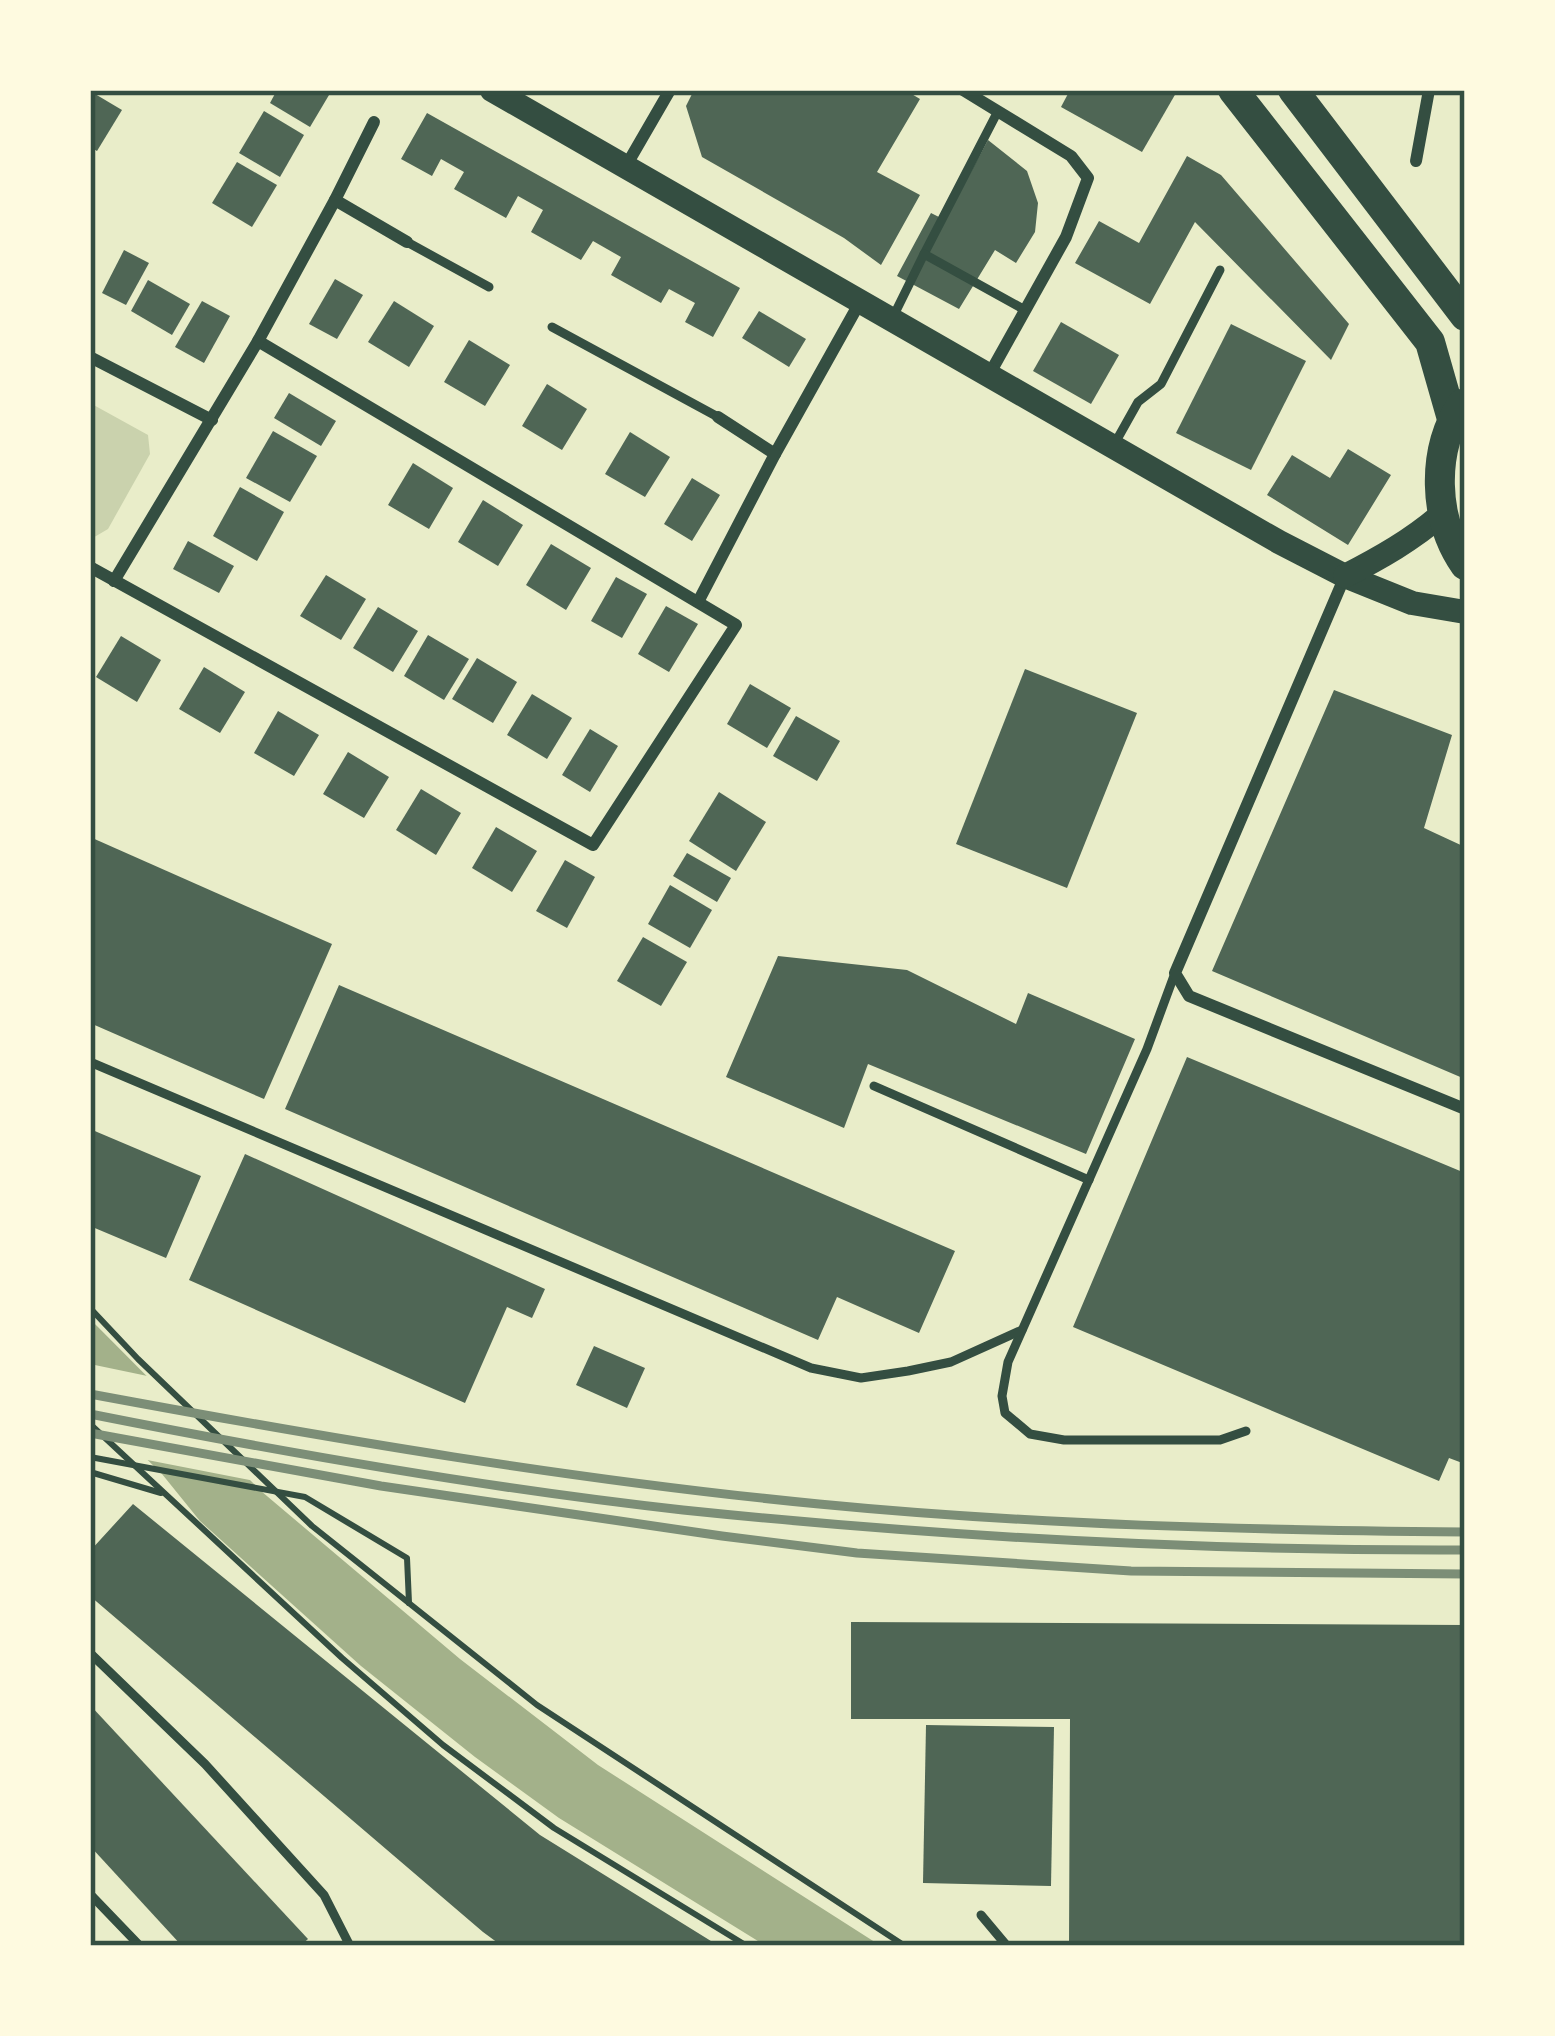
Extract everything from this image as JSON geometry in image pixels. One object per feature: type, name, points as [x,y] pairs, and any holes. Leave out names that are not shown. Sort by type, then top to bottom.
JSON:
[{"type":"main road","points":[[492,90],[1112,448],[1345,576],[1412,603],[1465,612]]},
{"type":"main road","points":[[1232,90],[1430,342],[1458,409],[1439,467],[1442,514],[1465,565]]},
{"type":"main road","points":[[1293,90],[1465,316]]},
{"type":"main road","points":[[1345,576],[1386,555],[1442,514]]},
{"type":"street","points":[[626,166],[670,90]]},
{"type":"street","points":[[963,90],[1071,156],[1088,178],[1066,237],[989,375]]},
{"type":"street","points":[[1416,161],[1429,90]]},
{"type":"street","points":[[114,581],[258,341],[374,122]]},
{"type":"street","points":[[335,200],[407,242]]},
{"type":"street","points":[[698,602],[860,302]]},
{"type":"street","points":[[90,567],[592,845],[736,625],[258,341]]},
{"type":"street","points":[[90,357],[212,421]]},
{"type":"street","points":[[718,417],[775,454]]},
{"type":"street","points":[[1345,576],[1175,973],[1189,996],[1465,1109]]},
{"type":"lane","points":[[891,320],[998,111]]},
{"type":"lane","points":[[407,242],[489,287]]},
{"type":"lane","points":[[924,254],[1025,310]]},
{"type":"lane","points":[[1112,448],[1138,402],[1160,384],[1220,270]]},
{"type":"lane","points":[[552,327],[718,417]]},
{"type":"lane","points":[[1175,973],[1147,1049],[1008,1362],[1002,1396],[1005,1413],[1014,1424],[1030,1434],[1064,1440],[1220,1440],[1246,1431]]},
{"type":"lane","points":[[90,1062],[811,1368],[861,1378],[908,1371],[951,1362],[1022,1330]]},
{"type":"lane","points":[[874,1086],[1089,1180]]},
{"type":"lane","points":[[90,1653],[205,1764],[324,1895],[350,1946]]},
{"type":"lane","points":[[90,1894],[140,1946]]},
{"type":"lane","points":[[981,1915],[1007,1946]]},
{"type":"path","points":[[90,1308],[312,1526],[537,1705],[905,1946]]},
{"type":"path","points":[[90,1424],[342,1658],[443,1744],[554,1828],[747,1946]]},
{"type":"path","points":[[95,1457],[305,1497],[407,1558],[409,1603]]},
{"type":"path","points":[[90,1472],[164,1494]]},
{"type":"shaded area","points":[[90,403],[148,435],[150,454],[108,529],[91,539]]},
{"type":"shaded area","points":[[90,1319],[261,1491],[460,1659],[598,1765],[881,1946],[766,1946],[559,1818],[475,1757],[361,1666],[200,1521],[162,1474],[90,1404]]},
{"type":"pier","points":[[90,1364],[157,1378],[260,1482],[137,1458],[90,1412]]},
{"type":"building","points":[[277,90],[332,90],[310,127],[270,103]]},
{"type":"building","points":[[694,90],[905,90],[920,99],[877,172],[920,195],[881,265],[844,238],[702,157],[686,106]]},
{"type":"building","points":[[1070,90],[1176,93],[1142,152],[1061,107]]},
{"type":"building","points":[[90,91],[122,110],[97,151],[90,147]]},
{"type":"building","points":[[264,111],[304,135],[280,177],[239,153]]},
{"type":"building","points":[[427,113],[740,288],[713,337],[685,322],[695,303],[669,289],[661,303],[611,275],[621,257],[593,241],[581,260],[531,232],[543,210],[518,196],[506,218],[454,189],[464,172],[441,159],[432,176],[401,159]]},
{"type":"building","points":[[988,140],[1027,171],[1038,203],[1035,232],[1016,263],[995,250],[959,309],[897,276],[931,213],[945,220]]},
{"type":"building","points":[[1187,156],[1221,175],[1349,324],[1331,360],[1195,222],[1150,304],[1075,263],[1099,221],[1139,243]]},
{"type":"building","points":[[237,162],[277,185],[252,227],[212,203]]},
{"type":"building","points":[[124,250],[149,263],[126,305],[102,293]]},
{"type":"building","points":[[335,279],[363,295],[337,339],[309,324]]},
{"type":"building","points":[[148,280],[190,304],[172,335],[131,311]]},
{"type":"building","points":[[202,301],[230,316],[204,363],[175,347]]},
{"type":"building","points":[[394,301],[434,326],[409,367],[368,342]]},
{"type":"building","points":[[759,311],[806,339],[789,367],[742,338]]},
{"type":"building","points":[[1061,322],[1119,355],[1091,404],[1033,371]]},
{"type":"building","points":[[1231,324],[1306,361],[1251,470],[1176,433]]},
{"type":"building","points":[[469,340],[510,365],[485,406],[444,382]]},
{"type":"building","points":[[547,384],[587,409],[562,450],[522,426]]},
{"type":"building","points":[[289,393],[336,421],[321,446],[274,418]]},
{"type":"building","points":[[273,431],[317,456],[290,502],[246,478]]},
{"type":"building","points":[[630,432],[670,457],[645,497],[605,474]]},
{"type":"building","points":[[1348,449],[1391,475],[1348,545],[1267,495],[1292,455],[1330,478]]},
{"type":"building","points":[[413,463],[453,488],[429,529],[388,505]]},
{"type":"building","points":[[692,478],[720,495],[692,541],[664,524]]},
{"type":"building","points":[[240,487],[284,512],[257,561],[213,536]]},
{"type":"building","points":[[483,500],[523,525],[498,566],[458,542]]},
{"type":"building","points":[[188,541],[234,566],[219,593],[173,569]]},
{"type":"building","points":[[551,544],[591,568],[566,610],[526,585]]},
{"type":"building","points":[[326,575],[366,599],[341,640],[300,616]]},
{"type":"building","points":[[616,577],[647,594],[622,638],[591,621]]},
{"type":"building","points":[[666,606],[698,624],[669,672],[638,654]]},
{"type":"building","points":[[378,607],[418,631],[393,672],[353,648]]},
{"type":"building","points":[[428,635],[469,659],[444,700],[404,676]]},
{"type":"building","points":[[121,636],[161,660],[137,702],[96,677]]},
{"type":"building","points":[[477,658],[517,682],[493,723],[452,699]]},
{"type":"building","points":[[204,667],[245,692],[220,733],[179,709]]},
{"type":"building","points":[[1025,669],[1137,713],[1067,888],[956,844]]},
{"type":"building","points":[[750,684],[791,708],[767,748],[727,724]]},
{"type":"building","points":[[1334,690],[1452,735],[1424,828],[1465,847],[1465,1079],[1212,971]]},
{"type":"building","points":[[532,694],[572,718],[547,759],[507,735]]},
{"type":"building","points":[[278,711],[319,735],[294,776],[254,753]]},
{"type":"building","points":[[796,716],[840,741],[817,781],[773,756]]},
{"type":"building","points":[[590,729],[618,746],[590,792],[562,775]]},
{"type":"building","points":[[348,752],[389,777],[364,818],[323,794]]},
{"type":"building","points":[[421,789],[461,813],[436,855],[396,830]]},
{"type":"building","points":[[719,792],[766,822],[736,871],[689,841]]},
{"type":"building","points":[[496,827],[537,851],[512,892],[472,868]]},
{"type":"building","points":[[90,837],[332,944],[264,1099],[90,1023]]},
{"type":"building","points":[[687,853],[731,878],[717,902],[673,876]]},
{"type":"building","points":[[565,860],[595,877],[567,928],[536,911]]},
{"type":"building","points":[[670,885],[712,910],[690,948],[648,924]]},
{"type":"building","points":[[643,937],[687,962],[661,1006],[617,981]]},
{"type":"building","points":[[778,956],[907,970],[1016,1024],[1028,993],[1135,1039],[1086,1154],[868,1064],[844,1128],[726,1077]]},
{"type":"building","points":[[339,985],[955,1251],[919,1333],[837,1297],[818,1340],[285,1109]]},
{"type":"building","points":[[1187,1057],[1465,1173],[1465,1464],[1449,1458],[1439,1481],[1073,1327]]},
{"type":"building","points":[[90,1129],[201,1176],[166,1258],[90,1226]]},
{"type":"building","points":[[245,1154],[545,1289],[532,1318],[507,1307],[465,1403],[189,1280]]},
{"type":"building","points":[[594,1346],[645,1368],[627,1408],[576,1385]]},
{"type":"building","points":[[133,1504],[540,1835],[719,1946],[502,1946],[483,1932],[90,1596],[90,1551]]},
{"type":"building","points":[[851,1622],[1465,1625],[1465,1946],[1069,1946],[1070,1719],[851,1719]]},
{"type":"building","points":[[90,1705],[308,1939],[300,1946],[182,1946],[90,1846]]},
{"type":"building","points":[[926,1725],[1054,1727],[1051,1886],[923,1883]]},
{"type":"railway","points":[[90,1394],[453,1457],[819,1504],[1142,1525],[1465,1532]]},
{"type":"railway","points":[[90,1414],[385,1468],[683,1510],[1074,1540],[1465,1550]]},
{"type":"railway","points":[[90,1433],[381,1486],[857,1553],[1131,1571],[1465,1574]]}]
